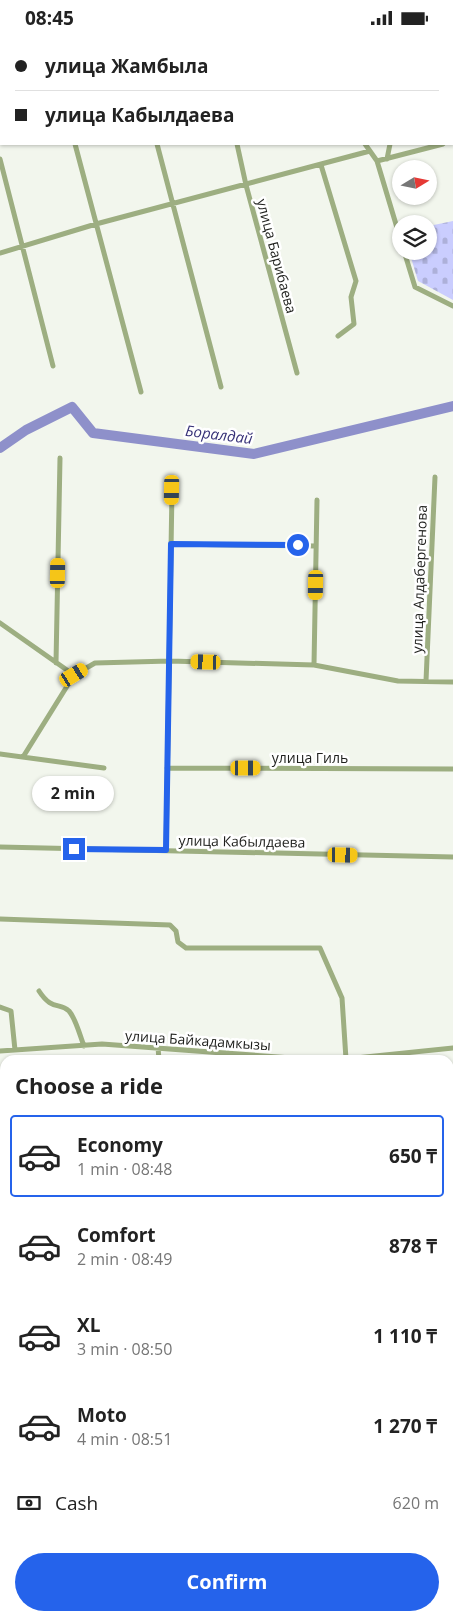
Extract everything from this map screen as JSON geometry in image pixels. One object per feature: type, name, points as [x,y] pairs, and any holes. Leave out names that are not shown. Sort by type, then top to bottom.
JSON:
[{"type":"street","points":[[75,145],[141,392]]},
{"type":"street","points":[[157,145],[221,387]]},
{"type":"street","name":"улица Барибаева","points":[[238,145],[246,185],[297,373]]},
{"type":"street","points":[[366,145],[377,161],[393,215]]},
{"type":"street","points":[[387,159],[390,145]]},
{"type":"street","points":[[377,161],[439,145]]},
{"type":"street","points":[[0,253],[370,151]]},
{"type":"street","points":[[0,159],[21,247],[53,365]]},
{"type":"street","points":[[321,165],[356,281],[351,297],[354,324],[338,336]]},
{"type":"street","points":[[407,260],[415,287],[453,306]]},
{"type":"street","points":[[56,663],[60,458]]},
{"type":"street","name":"улица Алдабергенова","points":[[426,681],[434,477]]},
{"type":"street","points":[[166,850],[172,490]]},
{"type":"street","points":[[314,665],[317,500]]},
{"type":"street","points":[[171,544],[316,546]]},
{"type":"street","points":[[0,623],[74,675]]},
{"type":"street","points":[[23,757],[74,675],[95,663],[170,661],[314,665],[398,681],[453,682]]},
{"type":"street","points":[[0,754],[104,768]]},
{"type":"street","name":"улица Гиль","points":[[167,768],[453,769]]},
{"type":"street","name":"улица Кабылдаева","points":[[0,847],[453,857]]},
{"type":"street","points":[[0,919],[170,925],[176,931],[178,942],[186,948],[320,948],[342,998],[346,1055]]},
{"type":"street","points":[[39,991],[52,1006],[63,1008],[70,1014],[84,1045]]},
{"type":"street","points":[[0,1007],[11,1011],[16,1050]]},
{"type":"street","name":"улица Байкадамкызы","points":[[0,1051],[84,1045],[158,1047],[256,1055]]},
{"type":"street","points":[[158,1047],[159,1055]]},
{"type":"street","name":"улица Байкадамкызы","points":[[393,1055],[453,1048]]},
{"type":"green space","points":[[453,221],[453,300],[418,281],[412,260],[437,260],[437,224]]},
{"type":"waterway","name":"Боралдай","points":[[0,448],[26,430],[72,407],[93,433],[254,454],[453,406]]},
{"type":"route","points":[[74,849],[166,850],[171,544],[298,545]]}]
